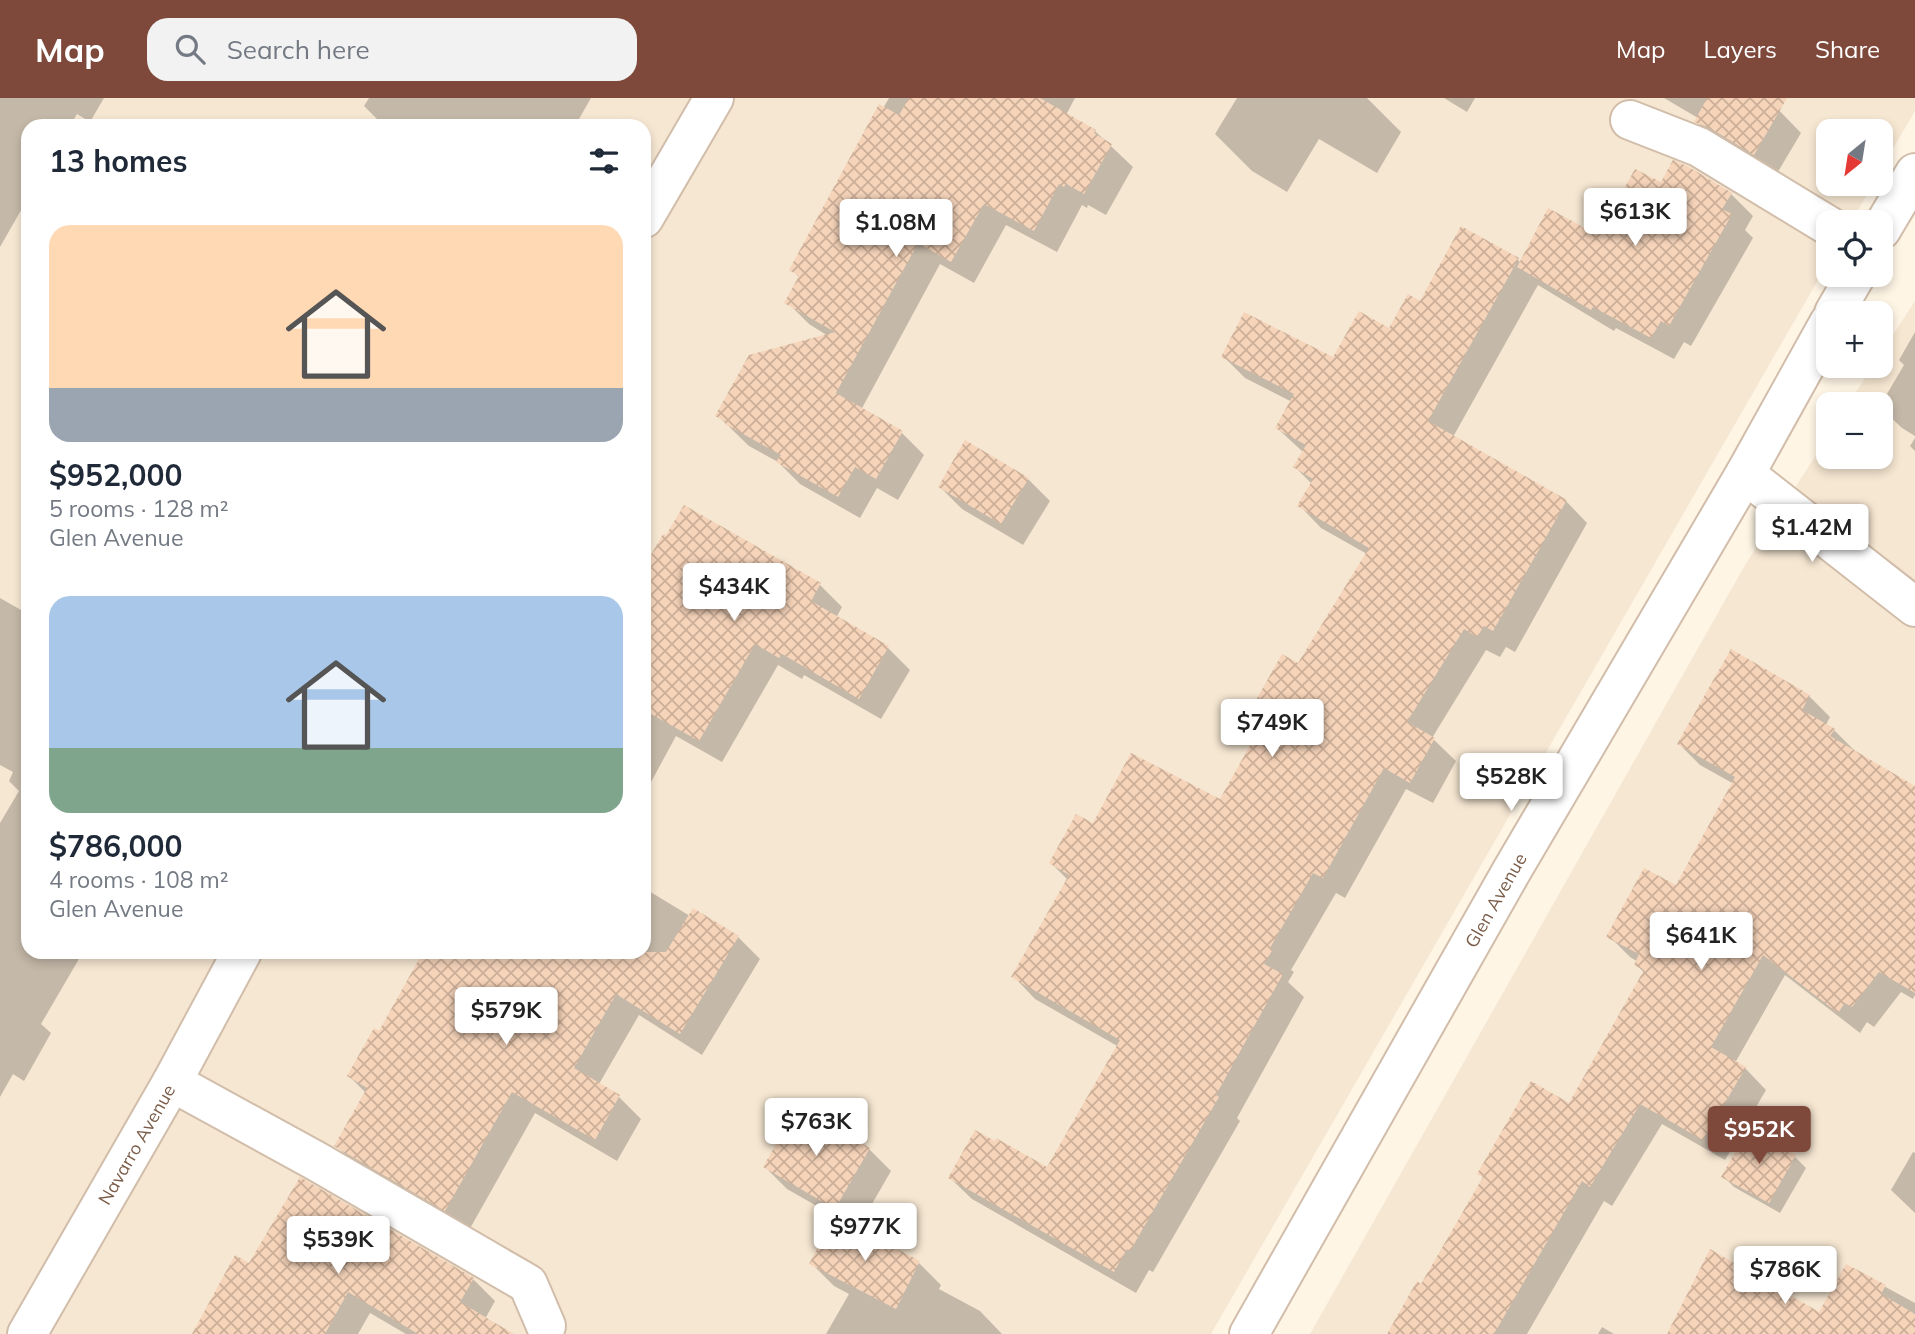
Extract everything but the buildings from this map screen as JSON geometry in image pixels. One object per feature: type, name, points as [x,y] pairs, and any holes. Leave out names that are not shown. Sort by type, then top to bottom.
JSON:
[{"type":"street","points":[[651,206],[714,98]]},
{"type":"street","points":[[1630,120],[1699,147],[1816,218]]},
{"type":"street","points":[[1893,210],[1915,173]]},
{"type":"street","name":"Glen Avenue","points":[[1249,1334],[1518,860],[1745,474],[1816,346]]},
{"type":"street","points":[[1745,474],[1915,607]]},
{"type":"street","name":"Navarro Avenue","points":[[27,1334],[172,1082],[238,959]]},
{"type":"street","points":[[172,1082],[316,1161],[528,1284],[546,1326]]},
{"type":"shaded area","points":[[0,98],[1915,98],[1915,111],[1894,147],[1894,119],[1816,119],[1816,196],[1866,196],[1858,210],[1816,210],[1816,284],[1211,1334],[0,1334]]},
{"type":"shaded area","points":[[1915,301],[1915,1334],[1310,1334],[1745,565],[1816,455],[1816,469],[1893,469],[1893,392],[1856,392],[1865,378],[1893,378],[1893,335]]}]
